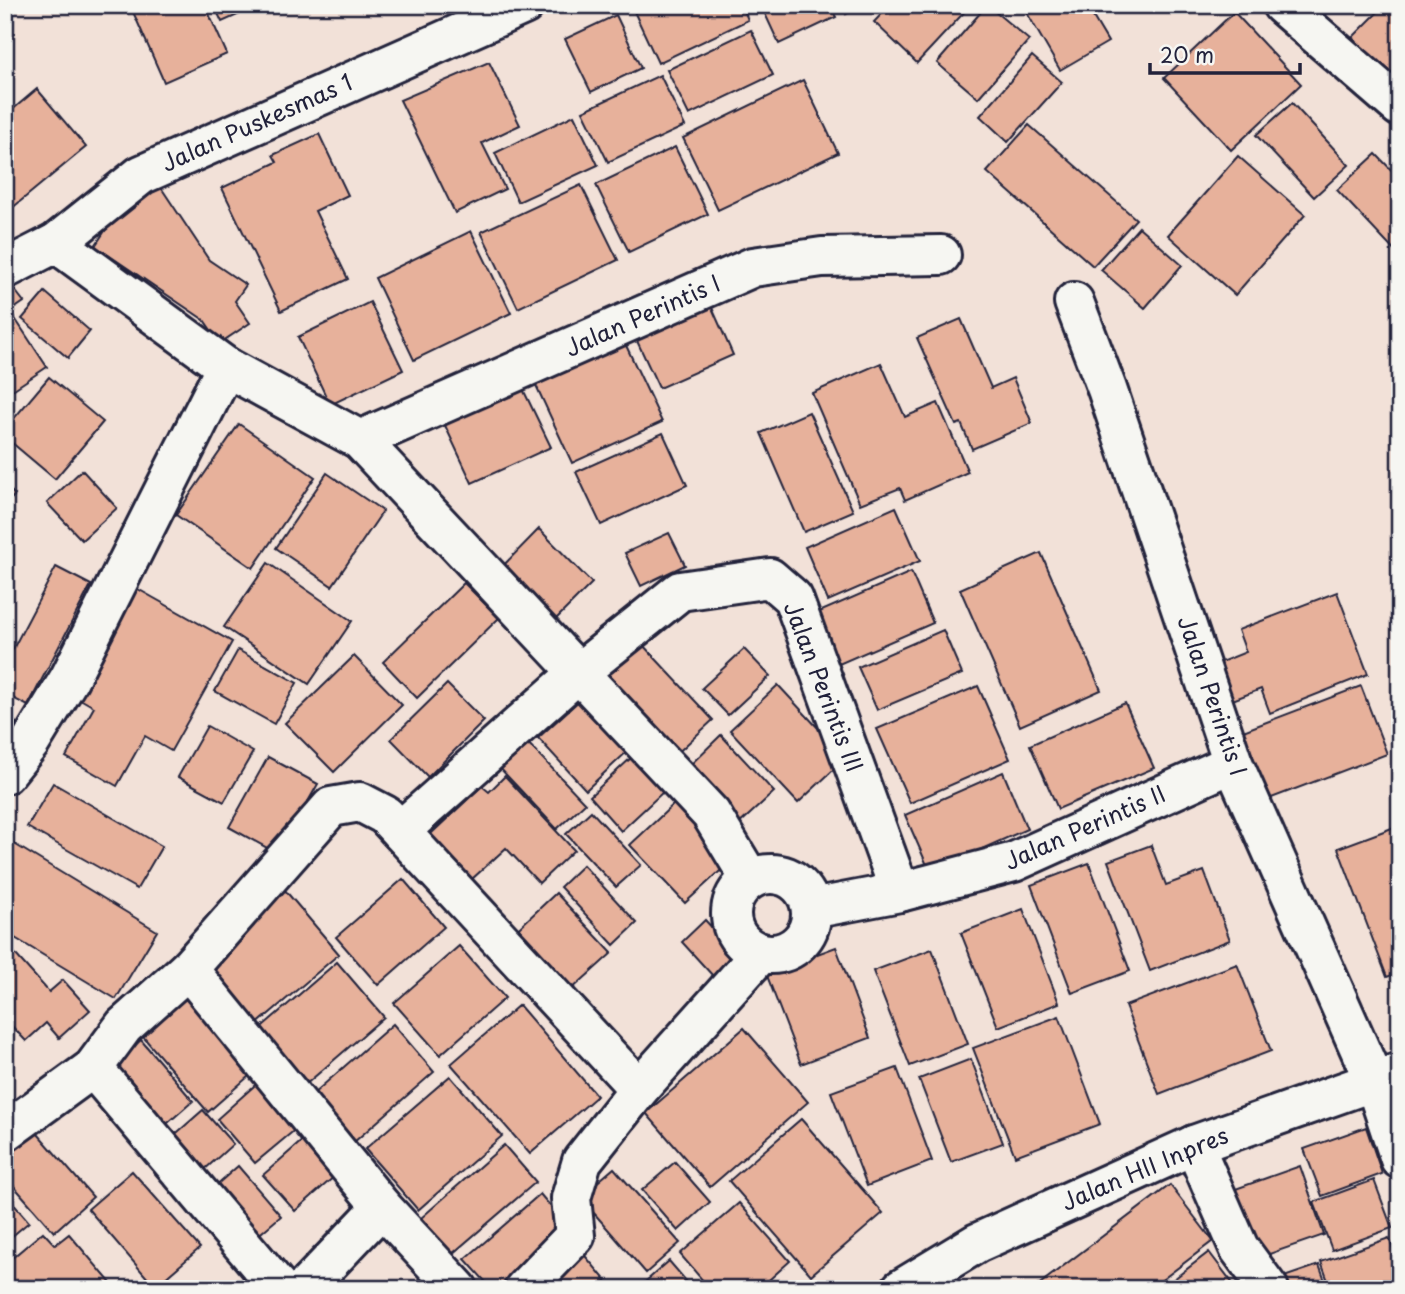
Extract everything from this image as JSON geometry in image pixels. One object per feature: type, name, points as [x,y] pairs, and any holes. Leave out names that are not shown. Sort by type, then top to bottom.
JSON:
[{"type":"street","name":"Jalan Puskesmas 1","points":[[5,269],[56,243],[141,175],[524,5]]},
{"type":"street","points":[[1282,5],[1400,107]]},
{"type":"street","points":[[56,243],[226,367],[360,440],[711,814],[750,879]]},
{"type":"street","name":"Jalan Perintis I","points":[[360,440],[753,267],[822,257],[941,256]]},
{"type":"street","name":"Jalan Perintis I","points":[[1074,302],[1107,388],[1233,763],[1387,1076],[1400,1159]]},
{"type":"street","points":[[5,774],[30,743],[69,680],[226,367]]},
{"type":"street","name":"Jalan Perintis III","points":[[400,831],[578,673],[680,591],[770,578],[793,598],[900,892]]},
{"type":"street","name":"Jalan Perintis II","points":[[811,909],[900,892],[1014,863],[1233,763]]},
{"type":"street","points":[[5,1132],[93,1068],[124,1026],[188,968],[331,807],[360,802],[385,815],[639,1089]]},
{"type":"street","points":[[765,874],[780,876],[794,882],[805,894],[811,909],[809,925],[803,939],[791,949],[776,954],[761,953],[741,940],[730,919],[732,904],[738,890],[750,879],[765,874]]},
{"type":"street","points":[[524,1289],[575,1236],[571,1198],[582,1161],[639,1089],[761,953]]},
{"type":"street","points":[[188,968],[382,1207],[458,1289]]},
{"type":"street","points":[[93,1068],[281,1289]]},
{"type":"street","name":"Jalan HII Inpres","points":[[901,1289],[977,1243],[1194,1145],[1387,1076]]},
{"type":"street","points":[[1194,1145],[1239,1248],[1269,1289]]},
{"type":"street","points":[[304,1289],[382,1207]]},
{"type":"building","points":[[130,5],[205,5],[227,54],[164,82]]},
{"type":"building","points":[[214,5],[260,5],[222,22]]},
{"type":"building","points":[[631,5],[742,5],[748,20],[658,63]]},
{"type":"building","points":[[761,5],[830,5],[836,17],[779,44]]},
{"type":"building","points":[[842,5],[863,5],[846,14]]},
{"type":"building","points":[[890,5],[971,5],[917,63],[874,22]]},
{"type":"building","points":[[987,5],[1029,40],[978,98],[937,63]]},
{"type":"building","points":[[1086,5],[1108,42],[1060,70],[1023,6]]},
{"type":"building","points":[[1311,5],[1333,5],[1321,16]]},
{"type":"building","points":[[1385,5],[1400,5],[1400,71],[1391,80],[1351,39]]},
{"type":"building","points":[[1234,12],[1301,84],[1231,150],[1164,78]]},
{"type":"building","points":[[616,15],[641,68],[591,92],[565,39]]},
{"type":"building","points":[[751,30],[773,75],[689,115],[667,70]]},
{"type":"building","points":[[1032,56],[1062,82],[1008,142],[980,116]]},
{"type":"building","points":[[489,62],[520,125],[482,143],[505,189],[455,213],[400,100]]},
{"type":"building","points":[[660,75],[685,126],[608,162],[583,111]]},
{"type":"building","points":[[803,80],[838,153],[718,210],[683,138]]},
{"type":"building","points":[[37,89],[86,147],[5,214],[5,116]]},
{"type":"building","points":[[1292,103],[1349,165],[1314,197],[1256,135]]},
{"type":"building","points":[[574,115],[598,165],[518,202],[495,153]]},
{"type":"building","points":[[1029,125],[1136,219],[1093,266],[987,172]]},
{"type":"building","points":[[319,134],[348,195],[315,211],[348,279],[281,311],[222,188],[277,162],[273,155]]},
{"type":"building","points":[[675,147],[708,214],[629,252],[596,185]]},
{"type":"building","points":[[1376,154],[1400,179],[1400,257],[1337,190]]},
{"type":"building","points":[[1238,156],[1305,215],[1235,295],[1168,235]]},
{"type":"building","points":[[581,185],[618,260],[518,308],[481,232]]},
{"type":"building","points":[[160,186],[209,260],[246,285],[235,301],[250,323],[220,343],[204,320],[95,246],[124,202]]},
{"type":"building","points":[[1139,227],[1182,265],[1145,308],[1101,270]]},
{"type":"building","points":[[471,231],[511,313],[414,360],[375,278]]},
{"type":"building","points":[[7,280],[24,302],[5,315],[5,282]]},
{"type":"building","points":[[45,292],[90,331],[68,358],[22,319]]},
{"type":"building","points":[[705,292],[733,355],[659,388],[630,326]]},
{"type":"building","points":[[370,302],[403,370],[330,405],[298,337]]},
{"type":"building","points":[[14,317],[47,367],[5,395],[5,323]]},
{"type":"building","points":[[961,319],[991,388],[1013,378],[1032,423],[972,449],[961,423],[956,425],[917,338]]},
{"type":"building","points":[[623,339],[662,422],[572,463],[534,381]]},
{"type":"building","points":[[881,363],[905,417],[938,403],[968,472],[905,500],[900,488],[860,504],[812,393]]},
{"type":"building","points":[[49,377],[103,422],[55,479],[5,437],[5,429]]},
{"type":"building","points":[[520,383],[551,447],[472,483],[442,419]]},
{"type":"building","points":[[809,412],[853,511],[804,532],[761,433]]},
{"type":"building","points":[[239,424],[315,477],[253,568],[176,515]]},
{"type":"building","points":[[663,433],[687,485],[601,525],[576,472]]},
{"type":"building","points":[[82,470],[117,508],[82,540],[47,503]]},
{"type":"building","points":[[327,473],[383,511],[332,586],[276,548]]},
{"type":"building","points":[[5,485],[15,495],[5,505]]},
{"type":"building","points":[[896,507],[920,561],[828,601],[805,547]]},
{"type":"building","points":[[539,529],[592,583],[548,627],[495,574]]},
{"type":"building","points":[[669,533],[685,565],[641,586],[625,553]]},
{"type":"building","points":[[1041,553],[1101,690],[1020,726],[960,589]]},
{"type":"building","points":[[268,563],[352,621],[309,684],[224,627]]},
{"type":"building","points":[[56,567],[91,585],[28,706],[5,694],[5,664]]},
{"type":"building","points":[[911,572],[933,623],[839,664],[817,613]]},
{"type":"building","points":[[464,583],[499,618],[417,698],[383,662]]},
{"type":"building","points":[[136,588],[232,642],[171,751],[145,736],[117,786],[66,757],[94,707],[75,696]]},
{"type":"building","points":[[1337,592],[1368,674],[1270,713],[1261,689],[1230,701],[1216,664],[1246,652],[1238,630]]},
{"type":"building","points":[[943,630],[962,674],[877,710],[858,667]]},
{"type":"building","points":[[641,643],[713,720],[671,759],[599,682]]},
{"type":"building","points":[[744,649],[770,676],[728,715],[702,688]]},
{"type":"building","points":[[238,650],[297,683],[274,724],[215,691]]},
{"type":"building","points":[[354,656],[402,705],[334,772],[285,723]]},
{"type":"building","points":[[447,684],[484,721],[428,777],[391,739]]},
{"type":"building","points":[[778,685],[846,758],[798,803],[730,730]]},
{"type":"building","points":[[978,686],[1010,759],[910,803],[877,729]]},
{"type":"building","points":[[1361,686],[1387,754],[1269,799],[1243,731]]},
{"type":"building","points":[[582,698],[630,749],[586,790],[538,738]]},
{"type":"building","points":[[1125,703],[1154,768],[1058,809],[1030,745]]},
{"type":"building","points":[[5,711],[17,724],[5,734]]},
{"type":"building","points":[[207,726],[253,752],[224,802],[178,777]]},
{"type":"building","points":[[721,735],[774,792],[737,826],[685,770]]},
{"type":"building","points":[[524,739],[585,803],[557,829],[497,765]]},
{"type":"building","points":[[268,757],[318,784],[278,854],[229,827]]},
{"type":"building","points":[[632,757],[663,792],[621,831],[590,796]]},
{"type":"building","points":[[1003,772],[1027,829],[930,872],[905,815]]},
{"type":"building","points":[[505,776],[574,850],[539,883],[506,848],[460,890],[418,846],[482,786],[489,792]]},
{"type":"building","points":[[53,783],[162,846],[137,889],[27,827]]},
{"type":"building","points":[[675,803],[730,862],[685,903],[630,845]]},
{"type":"building","points":[[591,811],[641,865],[616,887],[566,834]]},
{"type":"building","points":[[1400,825],[1400,972],[1387,977],[1338,848]]},
{"type":"building","points":[[11,842],[157,931],[116,999],[5,932],[5,851]]},
{"type":"building","points":[[1151,845],[1166,885],[1204,871],[1230,940],[1150,971],[1108,861]]},
{"type":"building","points":[[1089,863],[1130,971],[1072,993],[1031,885]]},
{"type":"building","points":[[583,865],[637,923],[614,945],[560,887]]},
{"type":"building","points":[[403,879],[444,927],[378,985],[336,937]]},
{"type":"building","points":[[284,889],[339,954],[249,1031],[194,968]]},
{"type":"building","points":[[556,893],[612,953],[561,999],[506,940]]},
{"type":"building","points":[[1023,909],[1059,1003],[998,1027],[961,933]]},
{"type":"building","points":[[705,920],[736,954],[713,976],[682,942]]},
{"type":"building","points":[[7,945],[49,992],[63,980],[90,1010],[59,1038],[46,1023],[26,1041],[5,1019]]},
{"type":"building","points":[[459,946],[505,998],[440,1055],[394,1003]]},
{"type":"building","points":[[836,947],[870,1038],[801,1064],[766,973]]},
{"type":"building","points":[[932,949],[968,1044],[910,1066],[873,971]]},
{"type":"building","points":[[337,962],[384,1017],[305,1085],[257,1031]]},
{"type":"building","points":[[1237,964],[1271,1051],[1159,1094],[1125,1006]]},
{"type":"building","points":[[188,990],[257,1069],[208,1112],[139,1032]]},
{"type":"building","points":[[519,1005],[597,1096],[530,1154],[451,1064]]},
{"type":"building","points":[[1059,1016],[1100,1124],[1015,1156],[973,1048]]},
{"type":"building","points":[[393,1024],[434,1072],[354,1142],[313,1094]]},
{"type":"building","points":[[744,1028],[808,1102],[710,1187],[646,1113]]},
{"type":"building","points":[[141,1040],[193,1101],[153,1136],[100,1075]]},
{"type":"building","points":[[971,1059],[1003,1143],[951,1162],[919,1079]]},
{"type":"building","points":[[897,1068],[932,1161],[867,1186],[831,1092]]},
{"type":"building","points":[[450,1076],[502,1136],[418,1210],[365,1149]]},
{"type":"building","points":[[263,1078],[302,1124],[255,1163],[217,1119]]},
{"type":"building","points":[[203,1110],[233,1144],[193,1180],[163,1145]]},
{"type":"building","points":[[801,1119],[883,1213],[811,1275],[729,1181]]},
{"type":"building","points":[[31,1126],[93,1197],[54,1232],[5,1176],[5,1148]]},
{"type":"building","points":[[1366,1127],[1382,1174],[1322,1196],[1304,1149]]},
{"type":"building","points":[[303,1140],[335,1176],[295,1211],[263,1175]]},
{"type":"building","points":[[504,1145],[536,1182],[452,1254],[421,1218]]},
{"type":"building","points":[[675,1162],[710,1202],[678,1231],[642,1190]]},
{"type":"building","points":[[238,1166],[281,1216],[249,1243],[206,1194]]},
{"type":"building","points":[[1300,1166],[1324,1235],[1252,1260],[1227,1192]]},
{"type":"building","points":[[614,1168],[680,1243],[646,1273],[580,1197]]},
{"type":"building","points":[[132,1171],[200,1248],[155,1287],[88,1209]]},
{"type":"building","points":[[1374,1180],[1392,1228],[1332,1250],[1314,1202]]},
{"type":"building","points":[[1170,1185],[1213,1241],[1150,1289],[1033,1289]]},
{"type":"building","points":[[5,1194],[29,1222],[5,1242]]},
{"type":"building","points":[[540,1194],[568,1227],[497,1289],[492,1289],[465,1259]]},
{"type":"building","points":[[739,1203],[790,1261],[759,1289],[710,1289],[680,1254]]},
{"type":"building","points":[[43,1232],[55,1245],[69,1234],[116,1289],[5,1289],[5,1264]]},
{"type":"building","points":[[1389,1238],[1400,1268],[1400,1281],[1378,1289],[1331,1289],[1321,1262]]},
{"type":"building","points":[[581,1251],[613,1289],[538,1289]]},
{"type":"building","points":[[1209,1252],[1237,1289],[1161,1289]]},
{"type":"building","points":[[669,1261],[693,1289],[637,1289]]},
{"type":"building","points":[[1319,1265],[1328,1289],[1282,1289],[1278,1279]]}]
